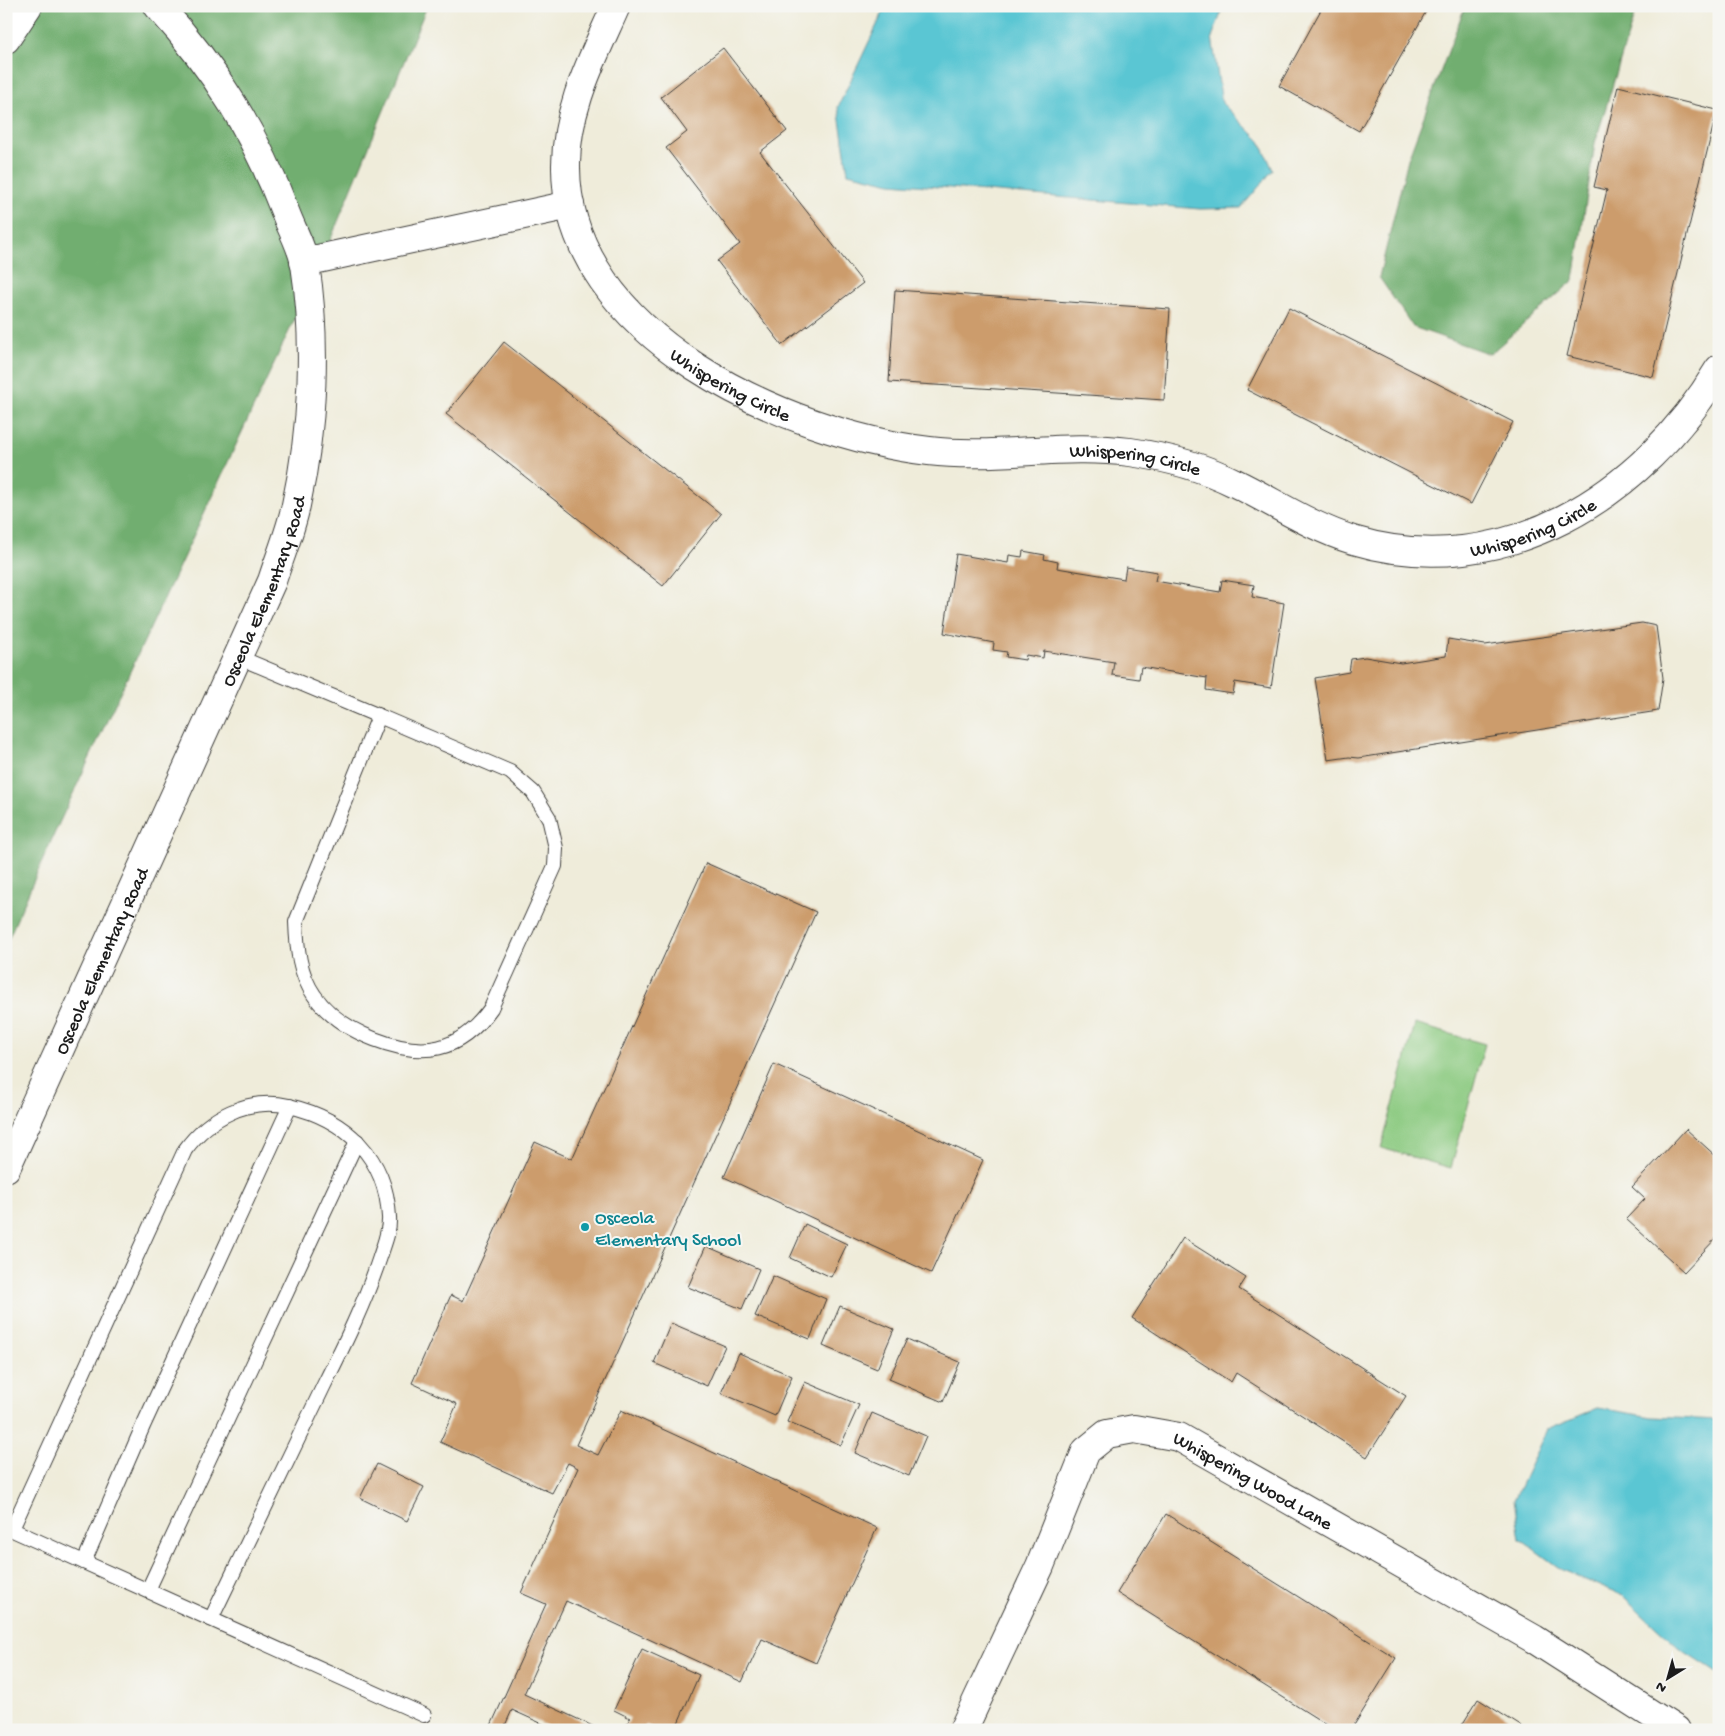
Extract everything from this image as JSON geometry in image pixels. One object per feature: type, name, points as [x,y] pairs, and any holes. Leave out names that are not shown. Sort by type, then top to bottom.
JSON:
[{"type":"street","points":[[6,38],[28,6]]},
{"type":"street","name":"Osceola Elementary Road","points":[[6,1168],[272,581],[296,506],[306,449],[311,336],[304,262],[254,139],[223,86],[186,36],[158,6]]},
{"type":"street","name":"Whispering Circle","points":[[616,6],[581,88],[568,130],[566,170],[570,205],[573,220],[589,260],[613,296],[648,330],[694,366],[743,395],[802,421],[861,440],[930,451],[979,454],[1078,448],[1130,452],[1179,462],[1231,481],[1322,528],[1354,540],[1399,550],[1452,552],[1501,544],[1543,530],[1584,508],[1629,475],[1662,445],[1699,403],[1719,369]]},
{"type":"street","points":[[304,262],[570,205]]},
{"type":"street","name":"Whispering Wood Lane","points":[[963,1730],[1040,1566],[1086,1451],[1107,1434],[1134,1429],[1180,1437],[1534,1639],[1676,1730]]},
{"type":"lane","points":[[238,657],[379,716],[510,772],[533,792],[549,818],[554,833],[555,866],[490,1008],[482,1021],[464,1036],[429,1050],[398,1048],[360,1034],[335,1017],[314,994],[301,966],[297,952],[296,922],[379,716]]},
{"type":"lane","points":[[211,1619],[366,1298],[387,1234],[389,1218],[386,1188],[381,1173],[364,1148],[341,1127],[306,1110],[277,1104],[246,1106],[232,1111],[205,1127],[185,1150],[9,1528],[424,1715]]},
{"type":"lane","points":[[84,1562],[147,1417],[290,1106]]},
{"type":"lane","points":[[148,1590],[357,1141]]},
{"type":"green space","points":[[6,6],[427,6],[320,265],[56,830],[6,944]]},
{"type":"green space","points":[[1465,6],[1637,6],[1595,143],[1574,280],[1490,354],[1413,327],[1379,277],[1408,159]]},
{"type":"green space","points":[[1415,1024],[1485,1044],[1451,1168],[1381,1148]]},
{"type":"water","points":[[886,6],[1224,6],[1212,37],[1222,103],[1260,141],[1273,170],[1241,208],[1200,209],[891,183],[848,173],[838,107]]},
{"type":"water","points":[[1598,1408],[1652,1417],[1719,1420],[1719,1674],[1679,1648],[1623,1596],[1562,1570],[1520,1539],[1514,1500],[1547,1429]]},
{"type":"building","points":[[1323,6],[1429,6],[1359,131],[1279,86]]},
{"type":"building","points":[[723,48],[787,131],[760,152],[863,283],[782,345],[717,261],[740,244],[666,148],[687,132],[661,97]]},
{"type":"building","points":[[1618,86],[1717,110],[1653,377],[1567,356],[1607,190],[1594,187]]},
{"type":"building","points":[[895,290],[1170,309],[1164,400],[889,382]]},
{"type":"building","points":[[1289,308],[1513,422],[1471,504],[1247,390]]},
{"type":"building","points":[[504,342],[721,514],[663,586],[446,414]]},
{"type":"building","points":[[1023,551],[1045,555],[1044,559],[1058,562],[1057,568],[1124,579],[1126,567],[1157,572],[1155,581],[1220,592],[1222,580],[1254,585],[1252,597],[1284,603],[1271,688],[1235,682],[1233,694],[1206,690],[1207,678],[1141,667],[1139,679],[1112,675],[1114,662],[1044,651],[1043,658],[1026,655],[1025,660],[1006,657],[1007,652],[993,650],[994,643],[944,633],[956,554],[1008,563],[1009,555],[1022,557]]},
{"type":"building","points":[[1642,623],[1656,626],[1663,678],[1658,711],[1359,758],[1349,757],[1328,760],[1315,678],[1349,672],[1351,659],[1365,657],[1401,663],[1446,656],[1448,639],[1485,645]]},
{"type":"building","name":"Osceola Elementary School","points":[[706,863],[816,912],[576,1445],[598,1455],[621,1410],[877,1528],[816,1663],[762,1639],[742,1682],[566,1601],[524,1694],[601,1730],[556,1730],[512,1710],[503,1730],[489,1730],[546,1604],[521,1593],[578,1468],[568,1463],[552,1493],[440,1442],[457,1404],[412,1383],[451,1295],[463,1301],[535,1142],[572,1159]]},
{"type":"building","points":[[774,1064],[983,1160],[931,1273],[724,1177]]},
{"type":"building","points":[[1686,1129],[1719,1159],[1719,1235],[1684,1272],[1626,1219],[1645,1199],[1632,1187]]},
{"type":"building","points":[[805,1224],[847,1244],[831,1277],[790,1258]]},
{"type":"building","points":[[1183,1238],[1246,1278],[1239,1289],[1406,1396],[1367,1457],[1236,1373],[1231,1382],[1132,1318]]},
{"type":"building","points":[[706,1246],[759,1269],[742,1309],[688,1287]]},
{"type":"building","points":[[773,1276],[826,1299],[810,1339],[755,1316]]},
{"type":"building","points":[[840,1306],[894,1329],[877,1369],[823,1346]]},
{"type":"building","points":[[671,1323],[725,1346],[707,1386],[654,1363]]},
{"type":"building","points":[[907,1339],[960,1362],[943,1402],[889,1379]]},
{"type":"building","points":[[739,1353],[792,1376],[775,1416],[721,1393]]},
{"type":"building","points":[[805,1382],[859,1405],[841,1445],[787,1422]]},
{"type":"building","points":[[872,1413],[926,1436],[909,1476],[855,1453]]},
{"type":"building","points":[[377,1464],[424,1487],[407,1521],[360,1498]]},
{"type":"building","points":[[1166,1514],[1396,1658],[1351,1730],[1335,1730],[1117,1593]]},
{"type":"building","points":[[642,1649],[699,1675],[675,1730],[657,1730],[646,1725],[643,1730],[624,1730],[630,1718],[614,1710]]},
{"type":"building","points":[[1478,1699],[1527,1730],[1459,1730]]},
{"type":"place","name":"Osceola Elementary School","points":[[585,1227]]}]
